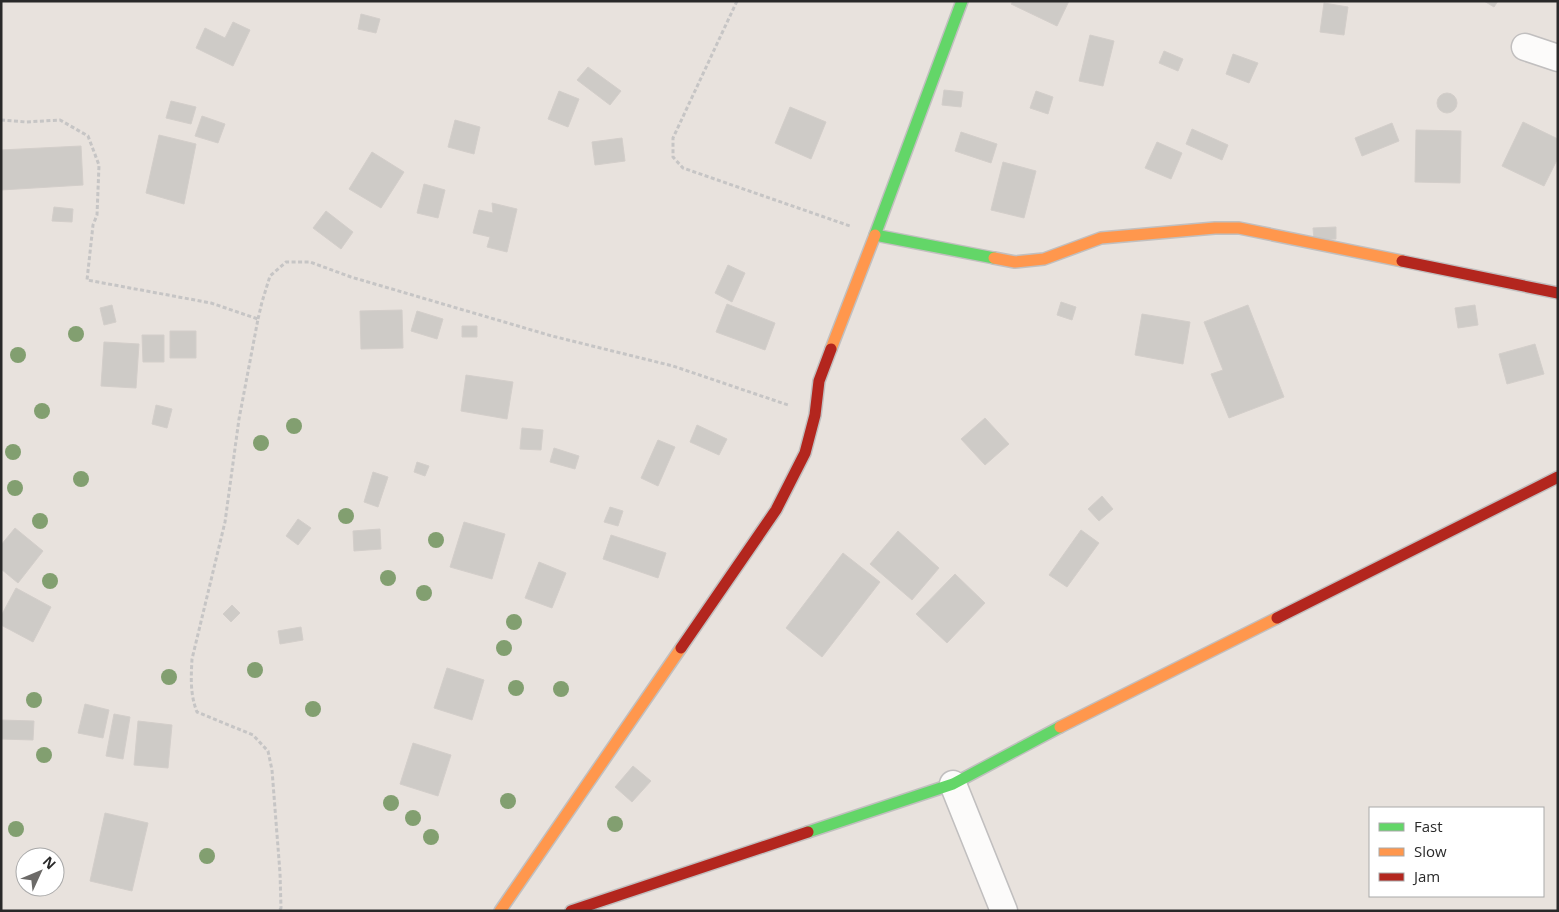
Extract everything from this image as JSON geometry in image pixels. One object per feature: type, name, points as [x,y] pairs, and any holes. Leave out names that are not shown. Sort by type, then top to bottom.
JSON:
[{"type":"street","points":[[500,911],[776,510],[805,453],[815,414],[819,381],[962,1]]},
{"type":"street","points":[[1525,47],[1558,58]]},
{"type":"street","points":[[875,234],[1015,262],[1044,259],[1101,238],[1215,228],[1239,228],[1558,293]]},
{"type":"street","points":[[571,911],[953,784],[1015,750],[1558,477]]},
{"type":"street","points":[[953,784],[1004,911]]},
{"type":"path","points":[[737,1],[674,138],[673,157],[683,168],[875,234]]},
{"type":"path","points":[[1,120],[26,122],[60,120],[88,136],[99,165],[97,215],[93,226],[88,280],[211,303],[258,319]]},
{"type":"path","points":[[280,911],[280,873],[272,770],[268,751],[253,735],[197,712],[192,698],[191,679],[192,659],[225,522],[239,419],[258,319],[270,276],[286,262],[310,262],[351,277],[552,336],[673,366],[815,414]]},
{"type":"building","points":[[1013,1],[1069,1],[1057,26],[1011,4]]},
{"type":"building","points":[[1484,1],[1498,1],[1494,7]]},
{"type":"building","points":[[1324,3],[1348,7],[1344,35],[1320,32]]},
{"type":"building","points":[[361,14],[380,19],[376,33],[358,29]]},
{"type":"building","points":[[233,22],[250,30],[233,66],[196,48],[205,28],[225,38]]},
{"type":"building","points":[[1090,35],[1114,41],[1103,86],[1079,81]]},
{"type":"building","points":[[1164,51],[1183,59],[1178,71],[1159,63]]},
{"type":"building","points":[[1233,54],[1258,63],[1249,83],[1226,74]]},
{"type":"building","points":[[588,67],[621,91],[610,105],[577,80]]},
{"type":"building","points":[[944,90],[963,92],[961,107],[942,105]]},
{"type":"building","points":[[559,91],[579,99],[568,127],[548,119]]},
{"type":"building","points":[[1036,91],[1053,97],[1048,114],[1030,108]]},
{"type":"building","points":[[1447,93],[1454,96],[1457,103],[1454,110],[1447,113],[1440,110],[1437,103],[1440,96]]},
{"type":"building","points":[[171,101],[196,107],[191,124],[166,118]]},
{"type":"building","points":[[790,107],[826,122],[811,159],[775,143]]},
{"type":"building","points":[[202,116],[225,124],[218,143],[195,136]]},
{"type":"building","points":[[455,120],[480,127],[474,154],[448,147]]},
{"type":"building","points":[[1523,122],[1558,139],[1558,158],[1544,186],[1502,166]]},
{"type":"building","points":[[1392,123],[1399,141],[1362,156],[1355,138]]},
{"type":"building","points":[[1192,129],[1228,145],[1222,160],[1186,144]]},
{"type":"building","points":[[1416,130],[1461,131],[1460,183],[1415,182]]},
{"type":"building","points":[[961,132],[997,144],[991,163],[955,151]]},
{"type":"building","points":[[159,135],[196,144],[184,204],[146,193]]},
{"type":"building","points":[[622,138],[625,161],[595,165],[592,142]]},
{"type":"building","points":[[1157,142],[1182,153],[1171,179],[1145,168]]},
{"type":"building","points":[[81,146],[83,185],[1,190],[1,150]]},
{"type":"building","points":[[372,152],[404,172],[381,208],[349,189]]},
{"type":"building","points":[[1003,162],[1036,171],[1024,218],[991,210]]},
{"type":"building","points":[[424,184],[445,190],[438,218],[417,213]]},
{"type":"building","points":[[492,203],[517,209],[507,252],[487,247],[490,237],[473,233],[479,210],[493,213]]},
{"type":"building","points":[[54,207],[73,209],[72,222],[52,221]]},
{"type":"building","points":[[326,211],[353,232],[341,249],[313,228]]},
{"type":"building","points":[[1336,227],[1336,239],[1314,240],[1313,228]]},
{"type":"building","points":[[728,265],[745,273],[732,302],[715,293]]},
{"type":"building","points":[[1061,302],[1076,307],[1072,320],[1057,315]]},
{"type":"building","points":[[727,304],[775,323],[765,350],[716,332]]},
{"type":"building","points":[[112,305],[116,322],[104,325],[100,308]]},
{"type":"building","points":[[1248,305],[1284,397],[1229,418],[1211,374],[1223,370],[1204,322]]},
{"type":"building","points":[[1475,305],[1478,325],[1458,328],[1455,308]]},
{"type":"building","points":[[402,310],[403,348],[361,349],[360,311]]},
{"type":"building","points":[[417,311],[443,319],[437,339],[411,331]]},
{"type":"building","points":[[1142,314],[1190,322],[1183,364],[1135,355]]},
{"type":"building","points":[[462,326],[477,326],[477,337],[462,337]]},
{"type":"building","points":[[170,331],[196,331],[196,358],[170,358]]},
{"type":"building","points":[[142,335],[164,335],[164,362],[143,362]]},
{"type":"building","points":[[104,342],[139,344],[136,388],[101,386]]},
{"type":"building","points":[[1535,344],[1544,374],[1507,384],[1499,354]]},
{"type":"building","points":[[466,375],[513,382],[507,419],[461,411]]},
{"type":"building","points":[[156,405],[172,409],[167,428],[152,424]]},
{"type":"building","points":[[985,418],[1009,444],[985,465],[961,439]]},
{"type":"building","points":[[697,425],[727,439],[719,455],[690,442]]},
{"type":"building","points":[[522,428],[543,430],[541,450],[520,449]]},
{"type":"building","points":[[658,440],[675,447],[658,486],[641,478]]},
{"type":"building","points":[[554,448],[579,456],[575,469],[550,462]]},
{"type":"building","points":[[417,462],[429,466],[425,476],[414,472]]},
{"type":"building","points":[[373,472],[388,477],[378,507],[364,502]]},
{"type":"building","points":[[1102,496],[1113,509],[1099,521],[1088,509]]},
{"type":"building","points":[[610,507],[623,511],[618,526],[604,522]]},
{"type":"building","points":[[298,519],[311,528],[298,545],[286,536]]},
{"type":"building","points":[[464,522],[505,534],[492,579],[450,567]]},
{"type":"building","points":[[15,528],[43,551],[18,583],[1,569],[1,545]]},
{"type":"building","points":[[380,529],[381,549],[354,551],[353,531]]},
{"type":"building","points":[[1081,530],[1099,543],[1067,587],[1049,575]]},
{"type":"building","points":[[898,531],[939,568],[912,600],[870,564]]},
{"type":"building","points":[[611,535],[666,553],[658,578],[603,559]]},
{"type":"building","points":[[843,553],[880,582],[822,657],[786,628]]},
{"type":"building","points":[[539,562],[566,573],[552,608],[525,598]]},
{"type":"building","points":[[955,574],[985,603],[947,643],[916,614]]},
{"type":"building","points":[[16,588],[51,607],[33,642],[1,625],[1,616]]},
{"type":"building","points":[[232,605],[240,613],[231,622],[223,614]]},
{"type":"building","points":[[301,627],[303,640],[280,644],[278,631]]},
{"type":"building","points":[[447,668],[484,680],[472,720],[434,708]]},
{"type":"building","points":[[85,704],[109,710],[103,738],[78,733]]},
{"type":"building","points":[[114,714],[130,717],[123,759],[106,756]]},
{"type":"building","points":[[1,720],[34,721],[33,740],[1,739]]},
{"type":"building","points":[[138,721],[172,725],[168,768],[134,765]]},
{"type":"building","points":[[413,743],[451,755],[438,796],[400,784]]},
{"type":"building","points":[[633,766],[651,781],[632,802],[615,787]]},
{"type":"building","points":[[105,813],[148,823],[132,891],[90,881]]},
{"type":"traffic: fast","points":[[962,1],[875,235],[994,258]]},
{"type":"traffic: fast","points":[[808,832],[953,784],[1060,727]]},
{"type":"traffic: slow","points":[[994,258],[1015,262],[1044,259],[1101,238],[1215,228],[1239,228],[1402,261]]},
{"type":"traffic: slow","points":[[831,349],[875,235]]},
{"type":"traffic: slow","points":[[1060,727],[1277,618]]},
{"type":"traffic: slow","points":[[500,911],[681,648]]},
{"type":"traffic: jam","points":[[1402,261],[1558,293]]},
{"type":"traffic: jam","points":[[681,648],[776,510],[805,453],[815,415],[819,381],[831,349]]},
{"type":"traffic: jam","points":[[1277,618],[1558,477]]},
{"type":"traffic: jam","points":[[571,911],[808,832]]}]
